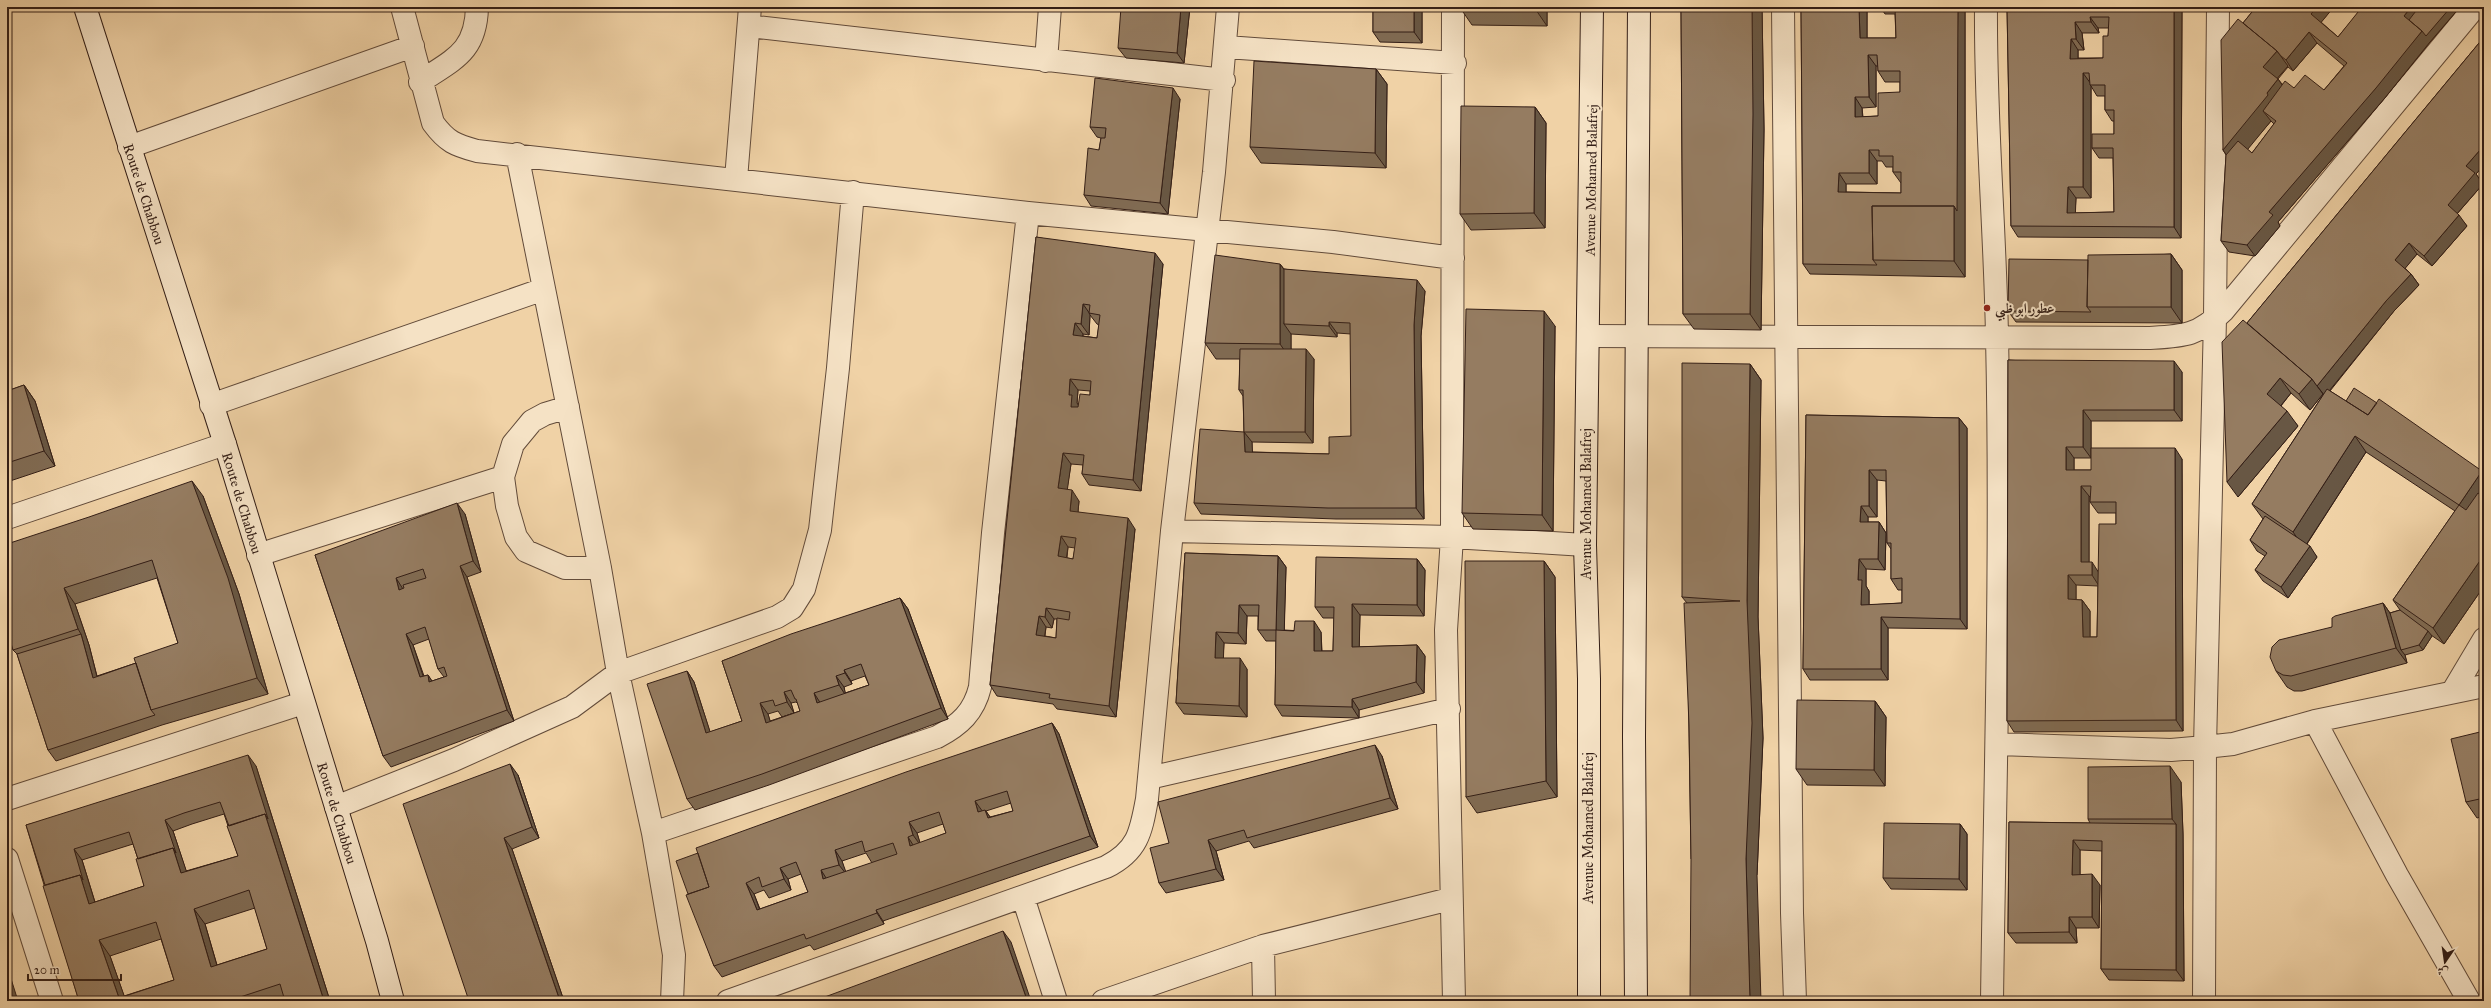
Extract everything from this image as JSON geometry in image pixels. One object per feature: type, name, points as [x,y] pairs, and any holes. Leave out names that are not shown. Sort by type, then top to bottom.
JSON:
[{"type":"street","name":"Route de Chabbou","points":[[85,7],[224,444],[336,807],[393,1001]]},
{"type":"street","points":[[402,7],[413,46],[420,82],[432,123],[444,138],[457,145],[477,151],[517,154],[1028,213],[1333,242],[1453,258]]},
{"type":"street","points":[[420,82],[460,56],[472,39],[477,22],[477,7]]},
{"type":"street","points":[[1046,61],[1050,7]]},
{"type":"street","points":[[728,1001],[1106,867],[1128,853],[1140,833],[1149,778],[1172,531],[1208,230],[1224,80],[1228,7]]},
{"type":"street","points":[[1453,7],[1455,63],[1452,537],[1446,630],[1449,709],[1450,899],[1454,1001]]},
{"type":"street","name":"Avenue Mohamed Balafrej","points":[[1589,1001],[1589,679],[1584,545],[1592,7]]},
{"type":"street","points":[[1636,1001],[1634,737],[1638,409],[1636,337],[1639,7]]},
{"type":"street","points":[[1783,7],[1794,1001]]},
{"type":"street","points":[[1986,7],[1985,84],[1997,336],[1998,744],[1992,1001]]},
{"type":"street","points":[[1588,336],[2175,336],[2193,334],[2215,318],[2475,7]]},
{"type":"street","points":[[2204,1001],[2205,747],[2215,318],[2220,9]]},
{"type":"street","points":[[736,179],[750,17],[1046,61],[1224,80]]},
{"type":"street","points":[[129,147],[413,46]]},
{"type":"street","points":[[1226,47],[1455,63]]},
{"type":"street","points":[[517,154],[600,568],[618,673],[653,833],[674,954],[672,1001]]},
{"type":"street","points":[[336,807],[454,760],[572,707],[618,673],[778,617],[792,608],[804,589],[820,530],[825,492],[853,192]]},
{"type":"street","points":[[653,833],[937,737],[952,730],[973,709],[980,687],[990,563],[1028,213]]},
{"type":"street","points":[[211,405],[544,289]]},
{"type":"street","points":[[568,407],[544,414],[532,421],[521,432],[507,457],[502,477],[507,506],[516,537],[526,551],[565,568],[600,568]]},
{"type":"street","points":[[7,518],[224,444]]},
{"type":"street","points":[[258,555],[502,477]]},
{"type":"street","points":[[1172,531],[1452,537],[1584,545]]},
{"type":"street","points":[[2453,691],[2484,639]]},
{"type":"street","points":[[1998,744],[2171,750],[2233,744],[2314,721],[2453,691],[2484,686]]},
{"type":"street","points":[[7,799],[304,703]]},
{"type":"street","points":[[1149,778],[1449,709]]},
{"type":"street","points":[[2314,721],[2397,875],[2469,1001]]},
{"type":"street","points":[[7,859],[52,1001]]},
{"type":"street","points":[[1023,897],[1056,1001]]},
{"type":"street","points":[[1103,1001],[1263,946],[1450,899]]},
{"type":"street","points":[[1263,946],[1264,1001]]},
{"type":"building","points":[[1121,7],[1181,7],[1177,53],[1118,48]]},
{"type":"building","points":[[1373,7],[1414,7],[1414,32],[1373,32]]},
{"type":"building","points":[[1461,7],[1536,7],[1536,10],[1461,9]]},
{"type":"building","points":[[1681,7],[1752,7],[1753,114],[1750,314],[1683,314]]},
{"type":"building","points":[[1801,7],[1859,7],[1860,38],[1896,38],[1895,7],[1958,7],[1957,211],[1954,206],[1872,206],[1873,260],[1877,265],[1803,264]],"holes":[[[1868,55],[1877,55],[1878,71],[1900,71],[1900,92],[1878,93],[1878,116],[1855,117],[1855,97],[1869,97]],[[1869,150],[1879,150],[1879,156],[1893,156],[1893,172],[1901,172],[1901,193],[1838,192],[1839,173],[1869,173]]]},
{"type":"building","points":[[2007,7],[2174,7],[2174,227],[2011,226]],"holes":[[[2090,17],[2109,17],[2108,36],[2103,36],[2103,58],[2070,59],[2071,39],[2076,39],[2075,22],[2091,22]],[[2083,73],[2089,73],[2090,85],[2105,85],[2105,110],[2114,110],[2114,134],[2092,134],[2092,148],[2113,148],[2114,212],[2067,213],[2068,187],[2083,187]]]},
{"type":"building","points":[[2256,7],[2317,7],[2311,14],[2338,37],[2362,7],[2411,7],[2404,16],[2422,31],[2376,88],[2269,212],[2273,215],[2247,245],[2221,241],[2226,155],[2238,141],[2252,153],[2276,121],[2263,111],[2285,81],[2294,88],[2305,75],[2324,90],[2347,63],[2309,32],[2286,60],[2243,23]]},
{"type":"building","points":[[2419,7],[2450,8],[2426,36],[2409,20]]},
{"type":"building","points":[[2238,19],[2277,51],[2263,67],[2278,79],[2267,93],[2268,95],[2223,150],[2221,40]]},
{"type":"building","points":[[2484,37],[2484,153],[2480,150],[2466,166],[2475,173],[2448,205],[2459,215],[2424,256],[2409,243],[2395,260],[2411,274],[2386,301],[2317,386],[2312,379],[2247,323]]},
{"type":"building","points":[[1254,61],[1376,69],[1375,153],[1250,147]]},
{"type":"building","points":[[1095,78],[1173,88],[1160,203],[1084,195],[1088,148],[1099,150],[1101,138],[1105,138],[1106,128],[1090,127]]},
{"type":"building","points":[[1461,106],[1535,107],[1534,213],[1460,214]]},
{"type":"building","points":[[1872,206],[1954,206],[1954,261],[1873,260]]},
{"type":"building","points":[[1036,237],[1155,253],[1133,480],[1082,474],[1084,455],[1063,453],[1058,488],[1072,490],[1070,511],[1128,518],[1109,706],[1049,698],[1050,694],[990,685]],"holes":[[[1083,304],[1090,305],[1089,313],[1100,315],[1097,338],[1073,335],[1075,323],[1081,324]],[[1070,379],[1091,381],[1090,395],[1080,394],[1078,407],[1071,407],[1072,395],[1069,395]],[[1061,536],[1076,538],[1073,559],[1058,556]],[[1046,608],[1070,612],[1069,620],[1057,618],[1056,638],[1036,635],[1039,616],[1045,617]]]},
{"type":"building","points":[[2171,254],[2171,307],[2087,307],[2088,255]]},
{"type":"building","points":[[1215,255],[1280,264],[1280,344],[1205,343]]},
{"type":"building","points":[[2009,259],[2088,260],[2087,307],[2091,312],[2008,311]]},
{"type":"building","points":[[1284,269],[1417,280],[1414,325],[1416,508],[1328,508],[1194,503],[1200,429],[1244,432],[1245,452],[1329,454],[1329,437],[1351,436],[1350,323],[1329,322],[1329,326],[1284,324]]},
{"type":"building","points":[[1466,309],[1544,311],[1542,515],[1462,513]]},
{"type":"building","points":[[2243,320],[2312,379],[2299,394],[2280,378],[2267,394],[2287,411],[2227,482],[2222,342]]},
{"type":"building","points":[[1240,349],[1306,349],[1305,432],[1244,432],[1243,390],[1239,390]]},
{"type":"building","points":[[2008,360],[2174,361],[2174,410],[2083,410],[2083,447],[2066,447],[2066,470],[2091,470],[2091,448],[2175,448],[2176,720],[2007,721]],"holes":[[[2081,486],[2091,486],[2090,502],[2116,502],[2116,524],[2099,524],[2097,637],[2083,637],[2082,600],[2068,599],[2068,575],[2092,575],[2092,562],[2081,562]]]},
{"type":"building","points":[[1682,363],[1750,364],[1747,601],[1752,723],[1746,859],[1750,1001],[1690,1001],[1691,859],[1689,725],[1684,603],[1740,601],[1682,597]]},
{"type":"building","points":[[24,385],[44,451],[7,463],[7,391]]},
{"type":"building","points":[[2354,388],[2377,403],[2368,415],[2346,401]]},
{"type":"building","points":[[2327,389],[2368,415],[2379,399],[2482,471],[2459,505],[2355,436],[2293,532],[2252,504]]},
{"type":"building","points":[[1806,415],[1959,418],[1960,619],[1881,617],[1881,669],[1803,669]],"holes":[[[1869,470],[1886,470],[1887,543],[1891,543],[1891,579],[1902,578],[1902,603],[1861,605],[1862,580],[1858,580],[1859,559],[1878,559],[1879,522],[1860,522],[1861,506],[1869,506]]]},
{"type":"building","points":[[192,481],[228,578],[257,678],[151,710],[134,658],[178,643],[152,560],[64,588],[78,629],[13,650],[7,630],[7,544]]},
{"type":"building","points":[[2484,489],[2484,497],[2480,494]]},
{"type":"building","points":[[2478,493],[2484,497],[2484,555],[2433,628],[2393,600],[2459,505],[2466,510]]},
{"type":"building","points":[[457,503],[473,561],[460,566],[507,710],[383,756],[315,555]],"holes":[[[423,569],[426,578],[403,585],[404,588],[399,590],[396,578]],[[425,627],[438,669],[444,667],[447,676],[429,682],[428,675],[420,677],[406,634]]]},
{"type":"building","points":[[2265,516],[2310,546],[2281,587],[2255,570],[2267,553],[2250,540]]},
{"type":"building","points":[[1185,553],[1278,556],[1276,630],[1258,630],[1259,605],[1239,605],[1238,633],[1216,632],[1215,658],[1240,658],[1239,706],[1176,703]]},
{"type":"building","points":[[1316,557],[1417,559],[1417,605],[1352,604],[1352,647],[1417,645],[1416,682],[1352,699],[1352,707],[1275,705],[1276,630],[1294,631],[1295,621],[1314,621],[1314,651],[1333,651],[1334,607],[1315,607]]},
{"type":"building","points":[[1465,561],[1544,561],[1546,781],[1466,797]]},
{"type":"building","points":[[900,598],[941,708],[762,774],[687,799],[647,684],[687,671],[706,733],[742,721],[722,661],[791,634]],"holes":[[[861,664],[869,685],[817,703],[814,693],[839,685],[836,676],[845,673],[844,670]],[[791,690],[800,711],[766,723],[760,703],[773,700],[775,706],[787,702],[784,692]]]},
{"type":"building","points":[[2383,603],[2396,648],[2291,676],[2283,675],[2276,671],[2270,657],[2272,647],[2279,640],[2332,627],[2332,618],[2335,616]]},
{"type":"building","points":[[2400,610],[2428,631],[2419,645],[2401,650],[2390,613]]},
{"type":"building","points":[[81,634],[93,678],[136,663],[151,710],[155,715],[48,750],[17,654]]},
{"type":"building","points":[[1797,700],[1875,701],[1874,770],[1796,769]]},
{"type":"building","points":[[1052,723],[1090,836],[876,910],[877,913],[806,939],[804,934],[714,966],[686,895],[709,887],[696,848],[906,772]],"holes":[[[1007,791],[1013,811],[988,818],[985,810],[978,812],[975,801]],[[939,812],[946,833],[910,846],[908,837],[913,835],[909,822]],[[862,841],[865,852],[893,843],[897,854],[823,879],[821,870],[839,865],[835,850]],[[796,862],[808,892],[757,910],[746,883],[759,877],[762,887],[784,879],[780,868]]]},
{"type":"building","points":[[2484,731],[2484,798],[2466,802],[2451,739]]},
{"type":"building","points":[[1375,745],[1390,798],[1247,838],[1244,830],[1208,840],[1216,869],[1159,883],[1150,848],[1169,843],[1158,802]]},
{"type":"building","points":[[248,755],[268,819],[265,814],[229,826],[220,802],[165,820],[176,853],[173,848],[138,859],[129,832],[74,849],[83,880],[80,875],[45,885],[26,825]]},
{"type":"building","points":[[510,764],[532,827],[504,838],[560,1001],[469,1001],[403,804]]},
{"type":"building","points":[[2170,766],[2172,819],[2088,819],[2088,767]]},
{"type":"building","points":[[265,814],[324,1001],[285,1001],[280,984],[228,1001],[79,1001],[43,886],[80,875],[89,904],[144,886],[136,859],[173,848],[181,873],[238,856],[227,826]],"holes":[[[249,890],[267,949],[211,967],[194,909]],[[156,922],[174,980],[119,998],[99,940]]]},
{"type":"building","points":[[2009,822],[2176,824],[2176,970],[2101,969],[2102,841],[2073,840],[2072,875],[2092,874],[2092,917],[2069,917],[2069,932],[2008,933]]},
{"type":"building","points":[[1884,823],[1960,824],[1959,879],[1883,878]]},
{"type":"building","points":[[698,853],[709,887],[688,894],[676,861]]},
{"type":"building","points":[[1003,931],[1027,1000],[1025,1001],[814,1001]]},
{"type":"building","points":[[7,986],[12,1001],[7,1001]]},
{"type":"place","name":"عطور ابو ظبي","points":[[1987,308]]}]
